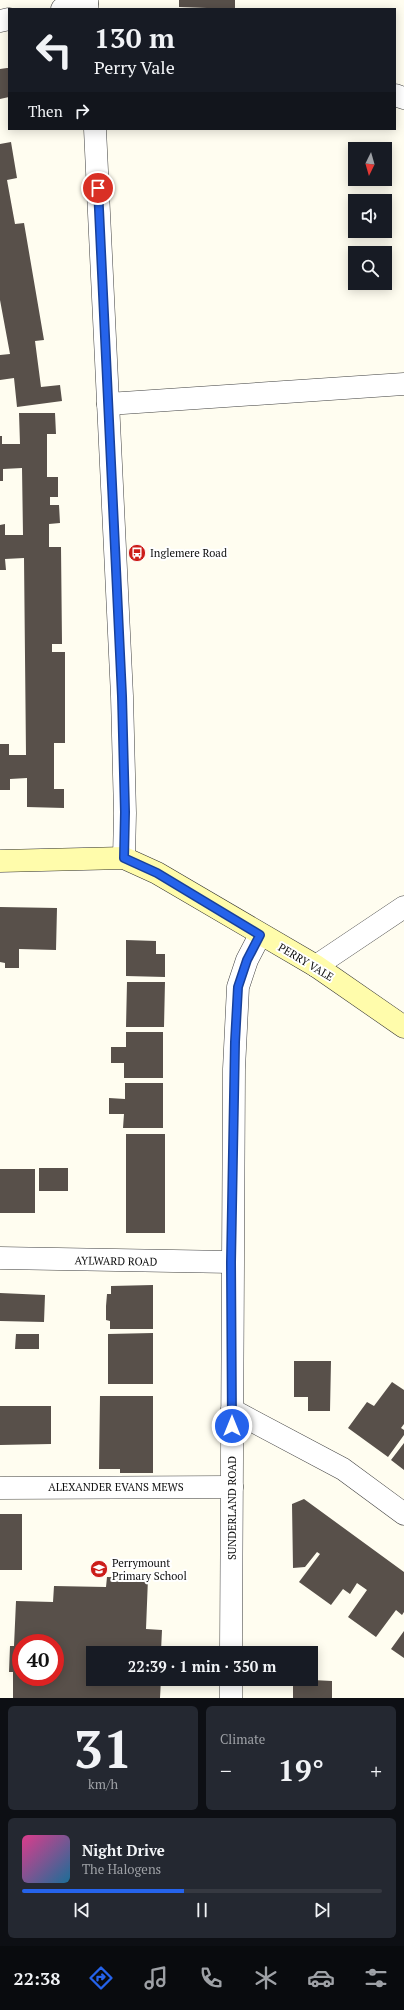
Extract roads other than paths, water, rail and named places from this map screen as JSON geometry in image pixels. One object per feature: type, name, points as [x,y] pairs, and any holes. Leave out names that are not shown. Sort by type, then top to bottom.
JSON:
[{"type":"main road","name":"PERRY VALE","points":[[0,861],[124,858],[157,873],[260,935],[316,966],[404,1027]]},
{"type":"street","points":[[67,8],[87,4]]},
{"type":"street","points":[[95,130],[122,696],[125,812],[124,858]]},
{"type":"street","points":[[108,404],[404,384]]},
{"type":"street","points":[[316,966],[404,907]]},
{"type":"street","name":"SUNDERLAND ROAD","points":[[231,1646],[231,1262],[234,1069],[238,987],[247,960],[260,935]]},
{"type":"street","name":"AYLWARD ROAD","points":[[0,1258],[231,1262]]},
{"type":"street","points":[[232,1410],[343,1469],[404,1514]]},
{"type":"street","name":"ALEXANDER EVANS MEWS","points":[[0,1488],[232,1487]]},
{"type":"street","points":[[231,1686],[231,1698]]},
{"type":"place","name":"Inglemere Road","points":[[137,553]]},
{"type":"place","name":"Perrymount Primary School","points":[[99,1569]]}]
